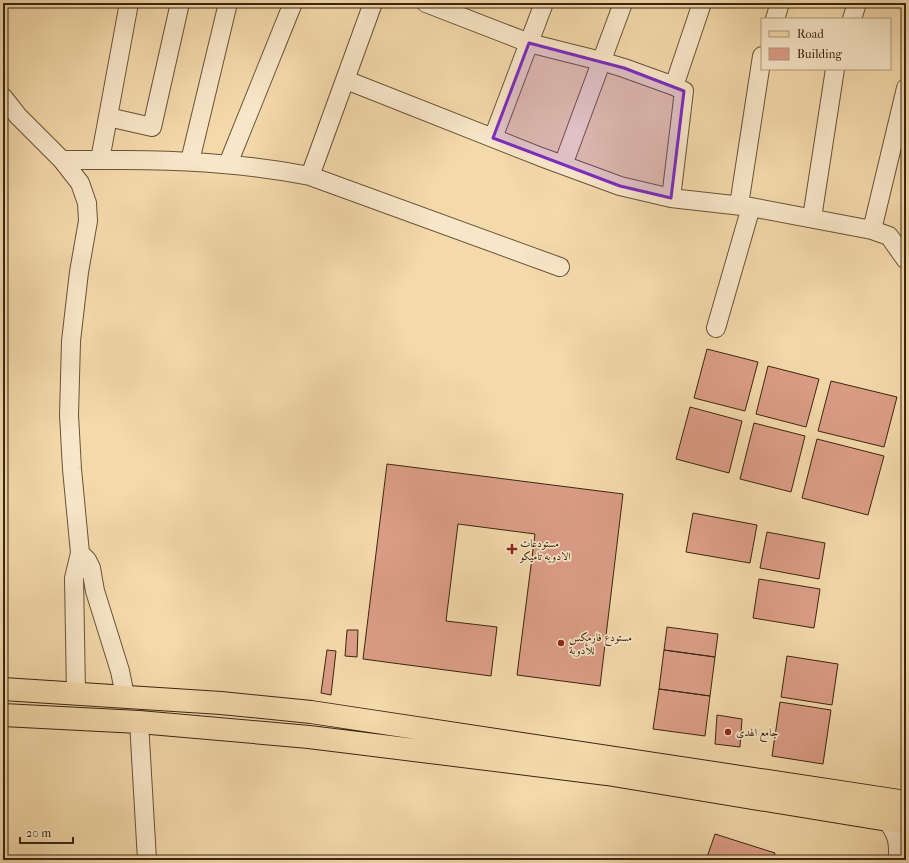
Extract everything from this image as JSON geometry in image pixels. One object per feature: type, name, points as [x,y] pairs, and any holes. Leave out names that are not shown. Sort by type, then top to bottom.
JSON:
[{"type":"main road","points":[[3,689],[221,703],[311,712],[473,736],[897,811]]},
{"type":"main road","points":[[3,715],[138,722],[309,737],[897,811]]},
{"type":"main road","points":[[470,757],[473,736]]},
{"type":"street","points":[[100,160],[129,3]]},
{"type":"street","points":[[108,117],[152,127],[180,3]]},
{"type":"street","points":[[190,162],[228,3]]},
{"type":"street","points":[[228,164],[293,3]]},
{"type":"street","points":[[310,176],[374,3]]},
{"type":"street","points":[[426,3],[463,9],[529,43],[602,61],[674,86],[684,91],[671,198]]},
{"type":"street","points":[[493,138],[544,3]]},
{"type":"street","points":[[563,165],[623,3]]},
{"type":"street","points":[[674,86],[702,3]]},
{"type":"street","points":[[775,18],[780,3]]},
{"type":"street","points":[[852,18],[857,3]]},
{"type":"street","points":[[716,328],[745,206],[761,65]]},
{"type":"street","points":[[812,218],[835,70]]},
{"type":"street","points":[[346,80],[620,186],[671,198],[745,206],[872,230],[889,236],[906,260]]},
{"type":"street","points":[[872,230],[906,88]]},
{"type":"street","points":[[3,97],[18,116],[62,160],[80,183],[87,203],[88,221],[79,272],[71,341],[69,415],[72,469],[80,553],[74,578],[76,693]]},
{"type":"street","points":[[62,160],[190,162],[228,164],[283,170],[310,176],[560,267]]},
{"type":"street","points":[[80,553],[87,560],[91,568],[95,591],[120,671],[124,696]]},
{"type":"street","points":[[138,722],[147,860]]},
{"type":"street","points":[[897,811],[895,833],[898,842],[898,860]]},
{"type":"highlighted area","points":[[529,43],[624,68],[684,91],[671,198],[620,186],[493,138]]},
{"type":"building","points":[[707,349],[758,362],[745,411],[694,398]]},
{"type":"building","points":[[768,366],[819,379],[806,427],[756,414]]},
{"type":"building","points":[[831,381],[897,397],[884,447],[818,431]]},
{"type":"building","points":[[690,407],[742,421],[729,473],[676,459]]},
{"type":"building","points":[[754,423],[805,436],[791,492],[740,479]]},
{"type":"building","points":[[817,439],[884,456],[868,515],[802,498]]},
{"type":"building","points":[[387,464],[623,494],[600,686],[517,675],[535,534],[458,524],[446,621],[497,627],[491,676],[363,659]]},
{"type":"building","points":[[693,513],[757,525],[750,563],[686,552]]},
{"type":"building","points":[[767,532],[825,543],[819,579],[760,568]]},
{"type":"building","points":[[759,579],[820,589],[814,628],[753,618]]},
{"type":"building","points":[[667,627],[718,634],[715,657],[664,650]]},
{"type":"building","points":[[347,630],[358,630],[357,657],[345,656]]},
{"type":"building","points":[[327,650],[336,651],[331,695],[321,693]]},
{"type":"building","points":[[664,650],[715,657],[710,696],[659,689]]},
{"type":"building","points":[[787,656],[838,664],[832,705],[781,697]]},
{"type":"building","points":[[659,689],[710,696],[705,736],[653,729]]},
{"type":"building","points":[[780,702],[831,710],[823,764],[772,756]]},
{"type":"building","name":"جامع الهدى","points":[[717,715],[742,719],[740,747],[715,744]]},
{"type":"building","points":[[715,834],[775,853],[773,860],[706,860]]},
{"type":"place","name":"مستودعات الادويه تاميكو","points":[[512,549]]},
{"type":"place","name":"مستودع فارمكس للأدوبة","points":[[561,643]]},
{"type":"place","name":"جامع الهدى","points":[[728,732]]}]
